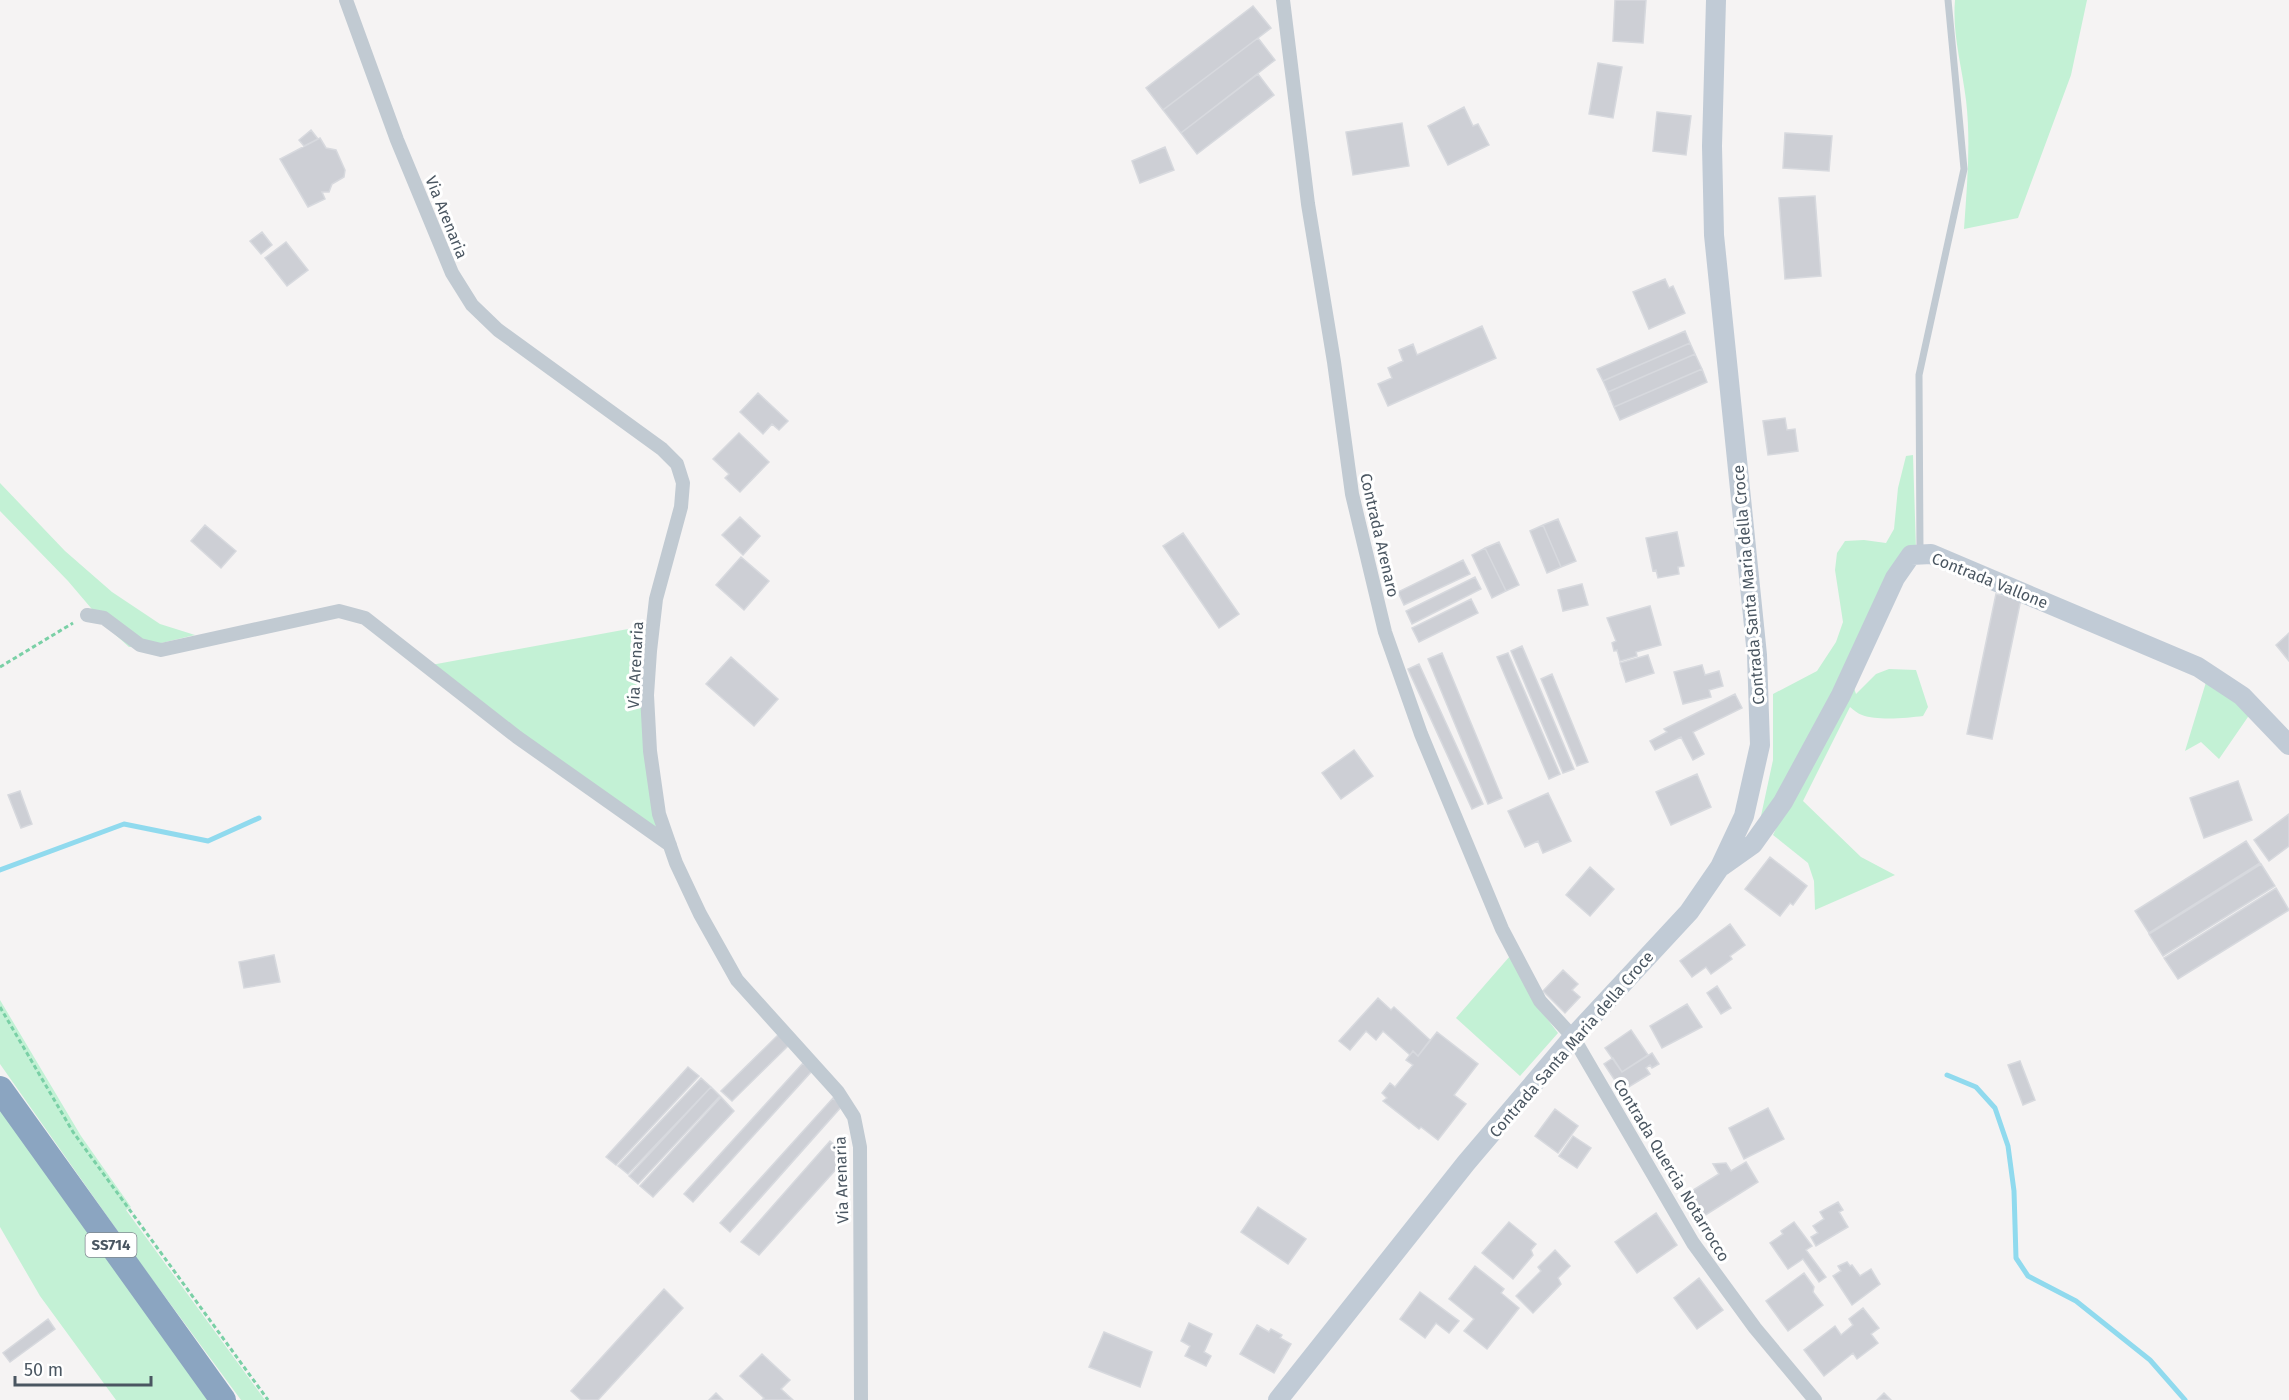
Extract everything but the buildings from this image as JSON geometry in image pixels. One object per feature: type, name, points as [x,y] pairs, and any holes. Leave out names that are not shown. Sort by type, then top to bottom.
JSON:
[{"type":"highway","name":"SS714","points":[[0,1089],[223,1400]]},
{"type":"main road","name":"Contrada Santa Maria della Croce","points":[[1278,1400],[1441,1193],[1573,1037],[1689,912],[1720,867],[1744,816],[1760,745],[1757,655],[1714,235],[1712,146],[1716,0]]},
{"type":"main road","name":"Contrada Vallone","points":[[1720,867],[1753,844],[1783,802],[1841,695],[1895,578],[1911,555],[1931,554],[2198,668],[2242,696],[2289,745]]},
{"type":"street","name":"Via Arenaria","points":[[346,0],[397,140],[452,273],[472,304],[498,330],[662,449],[677,464],[683,483],[681,507],[656,599],[647,695],[650,751],[659,814],[700,914],[737,980],[838,1092],[854,1117],[860,1147],[861,1400]]},
{"type":"street","name":"Contrada Arenaro","points":[[1283,0],[1306,192],[1334,362],[1352,494],[1385,632],[1421,734],[1502,929],[1540,1001],[1573,1037]]},
{"type":"street","points":[[87,615],[104,618],[140,645],[161,650],[339,611],[364,618],[517,737],[670,845]]},
{"type":"street","name":"Contrada Quercia Notarrocco","points":[[1573,1037],[1693,1243],[1755,1328],[1815,1400]]},
{"type":"lane","points":[[1920,555],[1919,375],[1964,169],[1948,0]]},
{"type":"path","points":[[0,667],[87,615]]},
{"type":"path","points":[[0,1007],[73,1132],[268,1400]]},
{"type":"green space","points":[[1955,0],[2087,0],[2071,75],[2018,218],[1964,229],[1968,132],[1966,100],[1956,38]]},
{"type":"green space","points":[[1913,455],[1916,549],[1848,670],[1856,694],[1876,674],[1889,669],[1916,670],[1928,707],[1923,716],[1876,718],[1859,714],[1850,707],[1803,801],[1861,857],[1895,875],[1815,910],[1814,881],[1808,863],[1773,835],[1783,814],[1772,818],[1761,816],[1773,760],[1773,694],[1817,671],[1836,642],[1843,622],[1835,570],[1837,553],[1845,541],[1864,540],[1886,543],[1894,529],[1898,488],[1906,456]]},
{"type":"green space","points":[[0,483],[65,551],[112,592],[160,624],[195,635],[153,645],[129,647],[108,628],[68,581],[0,511]]},
{"type":"green space","points":[[650,625],[645,685],[661,833],[538,749],[431,665]]},
{"type":"green space","points":[[2207,679],[2250,714],[2219,759],[2201,742],[2185,751]]},
{"type":"green space","points":[[1510,956],[1535,1003],[1558,1033],[1520,1076],[1456,1018]]},
{"type":"green space","points":[[0,1000],[81,1136],[131,1207],[126,1210],[265,1400],[241,1400],[138,1260],[0,1064]]},
{"type":"green space","points":[[0,1106],[213,1400],[116,1400],[40,1296],[0,1227]]},
{"type":"waterway","points":[[0,870],[124,824],[208,841],[259,818]]},
{"type":"waterway","points":[[1947,1075],[1976,1087],[1995,1108],[2008,1146],[2014,1191],[2016,1258],[2028,1276],[2076,1301],[2150,1360],[2185,1400]]}]
